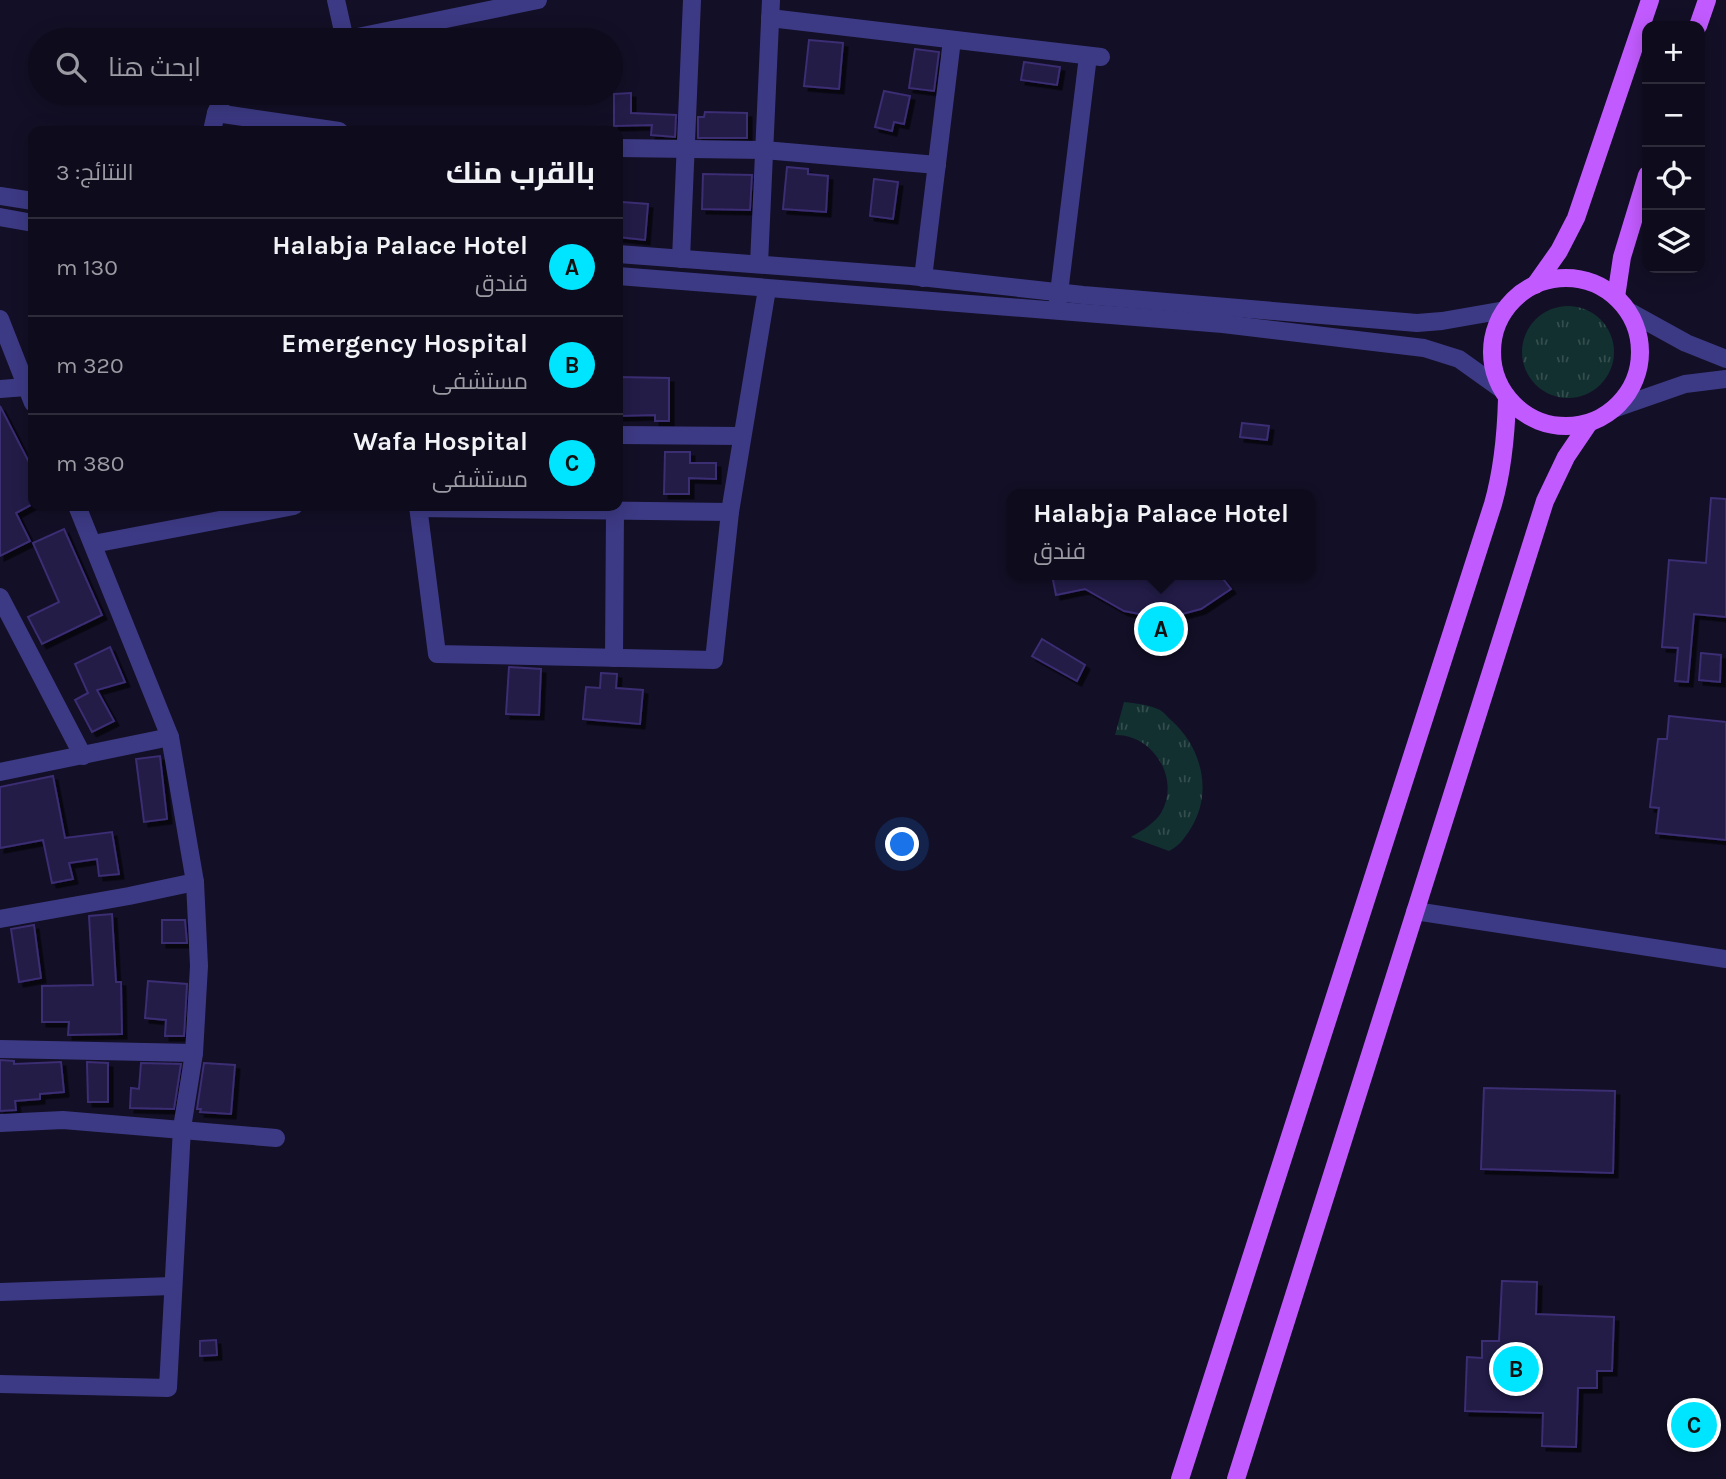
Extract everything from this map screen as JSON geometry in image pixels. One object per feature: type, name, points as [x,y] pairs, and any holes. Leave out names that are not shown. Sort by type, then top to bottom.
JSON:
[{"type":"main road","points":[[1535,285],[1559,251],[1576,218],[1650,0]]},
{"type":"main road","points":[[1700,21],[1707,0]]},
{"type":"main road","points":[[1616,297],[1622,257],[1642,191]]},
{"type":"main road","points":[[1556,278],[1577,279],[1598,285],[1616,297],[1628,311],[1637,330],[1640,351],[1638,372],[1629,392],[1616,408],[1589,423],[1567,427],[1544,424],[1524,414],[1504,394],[1493,369],[1492,349],[1496,328],[1505,310],[1518,295],[1535,285],[1556,278]]},
{"type":"main road","points":[[1180,1479],[1493,504],[1506,442],[1504,394]]},
{"type":"main road","points":[[1236,1479],[1545,500],[1566,457],[1589,423]]},
{"type":"street","points":[[336,0],[342,28]]},
{"type":"street","points":[[681,259],[692,0]]},
{"type":"street","points":[[759,264],[771,0]]},
{"type":"street","points":[[402,28],[532,1]]},
{"type":"street","points":[[770,18],[1094,56],[1057,312]]},
{"type":"street","points":[[923,278],[952,40]]},
{"type":"street","points":[[213,126],[220,105]]},
{"type":"street","points":[[216,113],[304,126]]},
{"type":"street","points":[[623,148],[764,150],[937,165]]},
{"type":"street","points":[[0,196],[28,200]]},
{"type":"street","points":[[0,217],[28,222]]},
{"type":"street","points":[[623,254],[923,278],[1060,293],[1082,304],[1223,315],[1417,323],[1505,310]]},
{"type":"street","points":[[623,276],[1057,312],[1082,304]]},
{"type":"street","points":[[419,511],[437,654],[714,660],[730,512],[767,289]]},
{"type":"street","points":[[1628,311],[1686,343],[1726,359]]},
{"type":"street","points":[[1223,315],[1433,350],[1459,359],[1504,394]]},
{"type":"street","points":[[0,319],[28,392]]},
{"type":"street","points":[[1616,408],[1685,384],[1726,379]]},
{"type":"street","points":[[0,389],[28,395]]},
{"type":"street","points":[[623,435],[741,436]]},
{"type":"street","points":[[623,510],[730,512]]},
{"type":"street","points":[[0,1384],[168,1388],[182,1128],[194,1053],[199,966],[195,882],[170,737],[79,511]]},
{"type":"street","points":[[93,544],[268,511]]},
{"type":"street","points":[[614,658],[615,511]]},
{"type":"street","points":[[0,597],[5,617],[83,756]]},
{"type":"street","points":[[0,772],[170,737]]},
{"type":"street","points":[[0,919],[195,882]]},
{"type":"street","points":[[1415,911],[1726,958]]},
{"type":"street","points":[[0,1049],[194,1053]]},
{"type":"street","points":[[0,1123],[63,1120],[276,1138]]},
{"type":"street","points":[[0,1292],[172,1286]]},
{"type":"green space","points":[[1568,306],[1585,310],[1600,320],[1610,335],[1614,352],[1610,369],[1600,384],[1585,394],[1568,398],[1551,394],[1536,384],[1526,369],[1522,352],[1526,335],[1536,320],[1551,310]]},
{"type":"green space","points":[[1124,702],[1162,711],[1182,732],[1197,757],[1203,786],[1198,814],[1184,838],[1169,851],[1131,837],[1151,824],[1161,813],[1168,786],[1160,761],[1152,750],[1129,737],[1115,735]]},
{"type":"building","points":[[809,40],[843,43],[839,89],[804,86]]},
{"type":"building","points":[[915,49],[939,52],[934,91],[909,88]]},
{"type":"building","points":[[1024,62],[1060,67],[1057,85],[1021,80]]},
{"type":"building","points":[[884,91],[910,96],[904,124],[894,122],[892,131],[875,127]]},
{"type":"building","points":[[623,93],[631,93],[631,113],[676,115],[675,137],[651,135],[652,125],[614,126],[614,105],[623,105]]},
{"type":"building","points":[[705,112],[747,113],[747,138],[698,138],[698,117],[704,117]]},
{"type":"building","points":[[787,167],[808,169],[808,174],[828,176],[826,212],[783,209]]},
{"type":"building","points":[[703,174],[752,175],[750,210],[702,209]]},
{"type":"building","points":[[874,179],[898,182],[893,219],[870,216]]},
{"type":"building","points":[[623,202],[648,204],[645,240],[623,238]]},
{"type":"building","points":[[623,377],[669,378],[669,421],[655,421],[655,415],[623,416]]},
{"type":"building","points":[[0,406],[28,460],[28,507],[16,513],[30,541],[0,556]]},
{"type":"building","points":[[1242,423],[1269,426],[1267,440],[1240,437]]},
{"type":"building","points":[[665,452],[690,452],[690,463],[716,463],[716,479],[689,478],[689,494],[664,494]]},
{"type":"building","points":[[1711,498],[1726,499],[1726,617],[1694,614],[1688,682],[1675,681],[1678,648],[1662,647],[1669,560],[1706,563]]},
{"type":"building","points":[[64,529],[102,615],[42,644],[28,617],[59,602],[33,543]]},
{"type":"building","points":[[1053,580],[1224,580],[1231,589],[1201,609],[1171,617],[1124,611],[1085,589],[1056,595]]},
{"type":"building","points":[[1042,639],[1085,665],[1077,681],[1032,656]]},
{"type":"building","points":[[110,647],[125,682],[97,690],[114,721],[92,732],[75,700],[88,693],[75,664]]},
{"type":"building","points":[[1701,653],[1721,655],[1720,682],[1699,680]]},
{"type":"building","points":[[509,667],[541,669],[539,715],[506,714]]},
{"type":"building","points":[[601,673],[617,674],[616,688],[643,690],[640,724],[583,719],[586,687],[600,688]]},
{"type":"building","points":[[1669,716],[1726,722],[1726,840],[1656,833],[1659,808],[1650,807],[1658,739],[1667,739]]},
{"type":"building","points":[[160,756],[167,819],[144,822],[136,759]]},
{"type":"building","points":[[53,776],[65,838],[112,832],[119,874],[99,876],[97,859],[69,863],[73,879],[52,883],[43,840],[0,848],[0,787]]},
{"type":"building","points":[[112,914],[116,982],[121,982],[122,1034],[68,1035],[69,1022],[42,1022],[42,986],[93,985],[89,916]]},
{"type":"building","points":[[162,920],[185,920],[187,943],[162,943]]},
{"type":"building","points":[[34,925],[41,978],[19,982],[11,929]]},
{"type":"building","points":[[148,981],[187,984],[184,1036],[165,1036],[166,1020],[145,1018]]},
{"type":"building","points":[[0,1060],[14,1061],[14,1064],[61,1062],[64,1092],[40,1094],[40,1099],[15,1101],[16,1110],[0,1111]]},
{"type":"building","points":[[87,1062],[108,1063],[108,1102],[88,1102]]},
{"type":"building","points":[[141,1063],[181,1064],[174,1109],[130,1108],[131,1088],[139,1089]]},
{"type":"building","points":[[204,1063],[235,1065],[231,1114],[200,1112],[201,1109],[197,1109]]},
{"type":"building","points":[[1484,1088],[1615,1091],[1613,1173],[1481,1169]]},
{"type":"building","points":[[1502,1281],[1537,1282],[1536,1314],[1614,1317],[1612,1371],[1597,1371],[1597,1388],[1578,1388],[1576,1447],[1542,1446],[1543,1413],[1465,1411],[1467,1357],[1482,1358],[1482,1341],[1499,1341]]},
{"type":"building","points":[[216,1340],[217,1355],[200,1356],[200,1341]]},
{"type":"place","name":"Halabja Palace Hotel","points":[[1161,629]]},
{"type":"place","name":"Emergency Hospital","points":[[1516,1369]]},
{"type":"place","name":"Wafa Hospital","points":[[1694,1425]]}]
